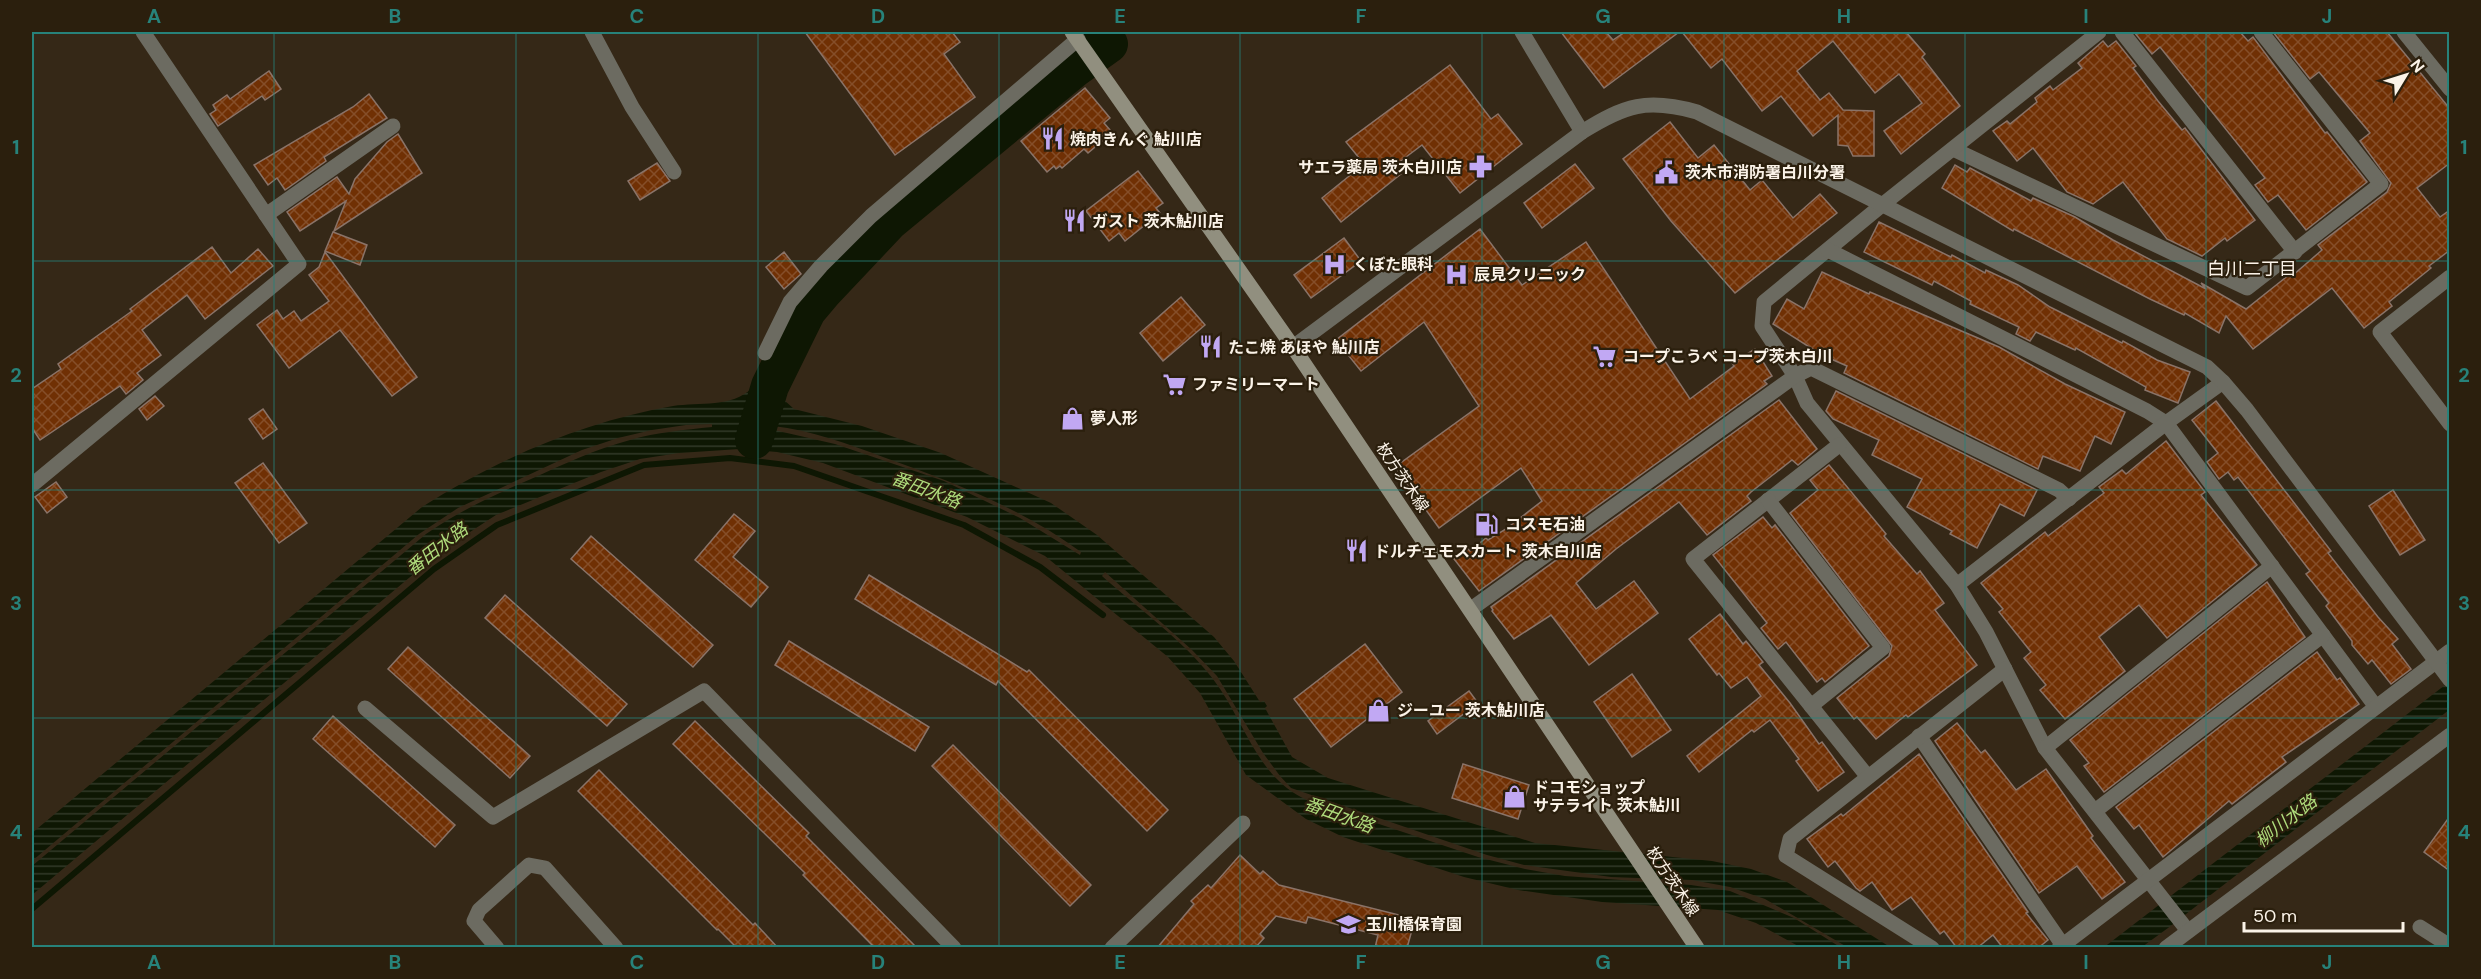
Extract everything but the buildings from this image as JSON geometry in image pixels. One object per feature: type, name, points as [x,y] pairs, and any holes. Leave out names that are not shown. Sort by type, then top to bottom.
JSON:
[{"type":"main road","name":"枚方茨木線","points":[[1078,40],[1293,347],[1697,948]]},
{"type":"street","points":[[32,486],[299,264],[143,32]]},
{"type":"street","points":[[592,32],[632,107],[674,172]]},
{"type":"street","points":[[1522,32],[1582,132]]},
{"type":"street","points":[[2099,32],[1764,302],[1762,326],[1795,376],[1807,403],[1839,445],[1957,585],[1986,632],[2045,748],[2183,925]]},
{"type":"street","points":[[2122,32],[2295,252]]},
{"type":"street","points":[[1953,149],[2247,288],[2381,184],[2261,32]]},
{"type":"street","points":[[2404,32],[2450,88]]},
{"type":"street","points":[[765,353],[790,302],[871,216],[1078,40]]},
{"type":"street","points":[[1293,347],[1582,132],[1610,114],[1637,106],[1671,105],[1697,112],[2207,367],[2223,382],[2450,680]]},
{"type":"street","points":[[266,215],[393,126]]},
{"type":"street","points":[[1828,250],[2136,405],[2166,423],[2376,707]]},
{"type":"street","points":[[2450,277],[2380,332],[2450,424]]},
{"type":"street","points":[[1471,609],[1795,376],[1811,368],[2060,490],[2069,499]]},
{"type":"street","points":[[1957,585],[2166,423],[2223,382]]},
{"type":"street","points":[[1839,445],[1693,559],[1868,777]]},
{"type":"street","points":[[1768,500],[1883,648],[1811,706]]},
{"type":"street","points":[[2045,748],[2272,566]]},
{"type":"street","points":[[2095,811],[2323,635]]},
{"type":"street","points":[[1919,736],[2061,946],[2152,885],[2450,651]]},
{"type":"street","points":[[1932,948],[1786,856],[1790,839],[2005,669]]},
{"type":"street","points":[[365,708],[493,817],[704,691],[954,948]]},
{"type":"street","points":[[2166,948],[2183,925],[2450,735]]},
{"type":"street","points":[[1112,948],[1243,824]]},
{"type":"street","points":[[497,948],[474,921],[479,910],[529,865],[545,868],[616,948]]},
{"type":"street","points":[[2420,927],[2450,946]]},
{"type":"water","name":"番田水路","points":[[752,388],[771,399],[783,399],[794,409],[862,426],[941,453],[1051,503],[1097,535],[1214,637],[1234,661],[1260,702],[1264,701],[1267,706],[1265,708],[1292,757],[1328,778],[1535,843],[1712,861],[1751,869],[1787,882],[1890,947],[1847,947],[1765,899],[1730,887],[1692,880],[1611,877],[1524,865],[1487,855],[1291,788],[1263,753],[1217,676],[1192,650],[1105,572],[1102,576],[1174,638],[1201,665],[1224,696],[1263,763],[1289,790],[1307,800],[1478,857],[1525,869],[1565,876],[1691,885],[1730,891],[1794,918],[1840,947],[1800,947],[1756,923],[1718,910],[1602,902],[1518,890],[1464,877],[1343,837],[1306,819],[1246,775],[1200,693],[1168,657],[1045,556],[967,517],[823,463],[777,452],[740,449],[679,453],[640,459],[601,472],[496,515],[441,551],[32,895],[32,866],[426,534],[490,497],[592,452],[640,437],[712,427],[712,424],[652,430],[618,438],[582,450],[458,508],[419,534],[32,861],[32,833],[422,507],[480,473],[575,432],[640,413],[673,406],[715,403],[735,399]],"holes":[[[773,426],[843,443],[961,486],[1035,522],[1081,552],[1080,555],[1020,518],[944,481],[835,444],[774,430]]]},
{"type":"water","name":"柳川水路","points":[[2449,682],[2449,710],[2168,928],[2142,947],[2103,948]]},
{"type":"waterway","points":[[754,440],[770,386],[807,311],[823,292],[890,221],[1074,69],[1109,44],[1100,32]]},
{"type":"waterway","name":"番田水路","points":[[32,909],[434,569],[497,525],[644,465],[730,458],[794,466],[964,525],[1040,567],[1103,615]]},
{"type":"place","name":"焼肉きんぐ 鮎川店","points":[[1052,139]]},
{"type":"place","name":"サエラ薬局 茨木白川店","points":[[1480,167]]},
{"type":"place","name":"茨木市消防署白川分署","points":[[1667,172]]},
{"type":"place","name":"ガスト 茨木鮎川店","points":[[1074,221]]},
{"type":"place","name":"くぼた眼科","points":[[1335,264]]},
{"type":"place","name":"辰見クリニック","points":[[1456,274]]},
{"type":"place","name":"たこ焼 あほや 鮎川店","points":[[1210,347]]},
{"type":"place","name":"コープこうべ コープ茨木白川","points":[[1605,356]]},
{"type":"place","name":"ファミリーマート","points":[[1174,384]]},
{"type":"place","name":"夢人形","points":[[1072,418]]},
{"type":"place","name":"コスモ石油","points":[[1487,524]]},
{"type":"place","name":"ドルチェモスカート 茨木白川店","points":[[1356,551]]},
{"type":"place","name":"ジーユー 茨木鮎川店","points":[[1379,710]]},
{"type":"place","name":"ドコモショップ サテライト 茨木鮎川","points":[[1515,796]]},
{"type":"place","name":"玉川橋保育園","points":[[1348,924]]},
{"type":"district","name":"白川二丁目","points":[[2252,269]]}]
